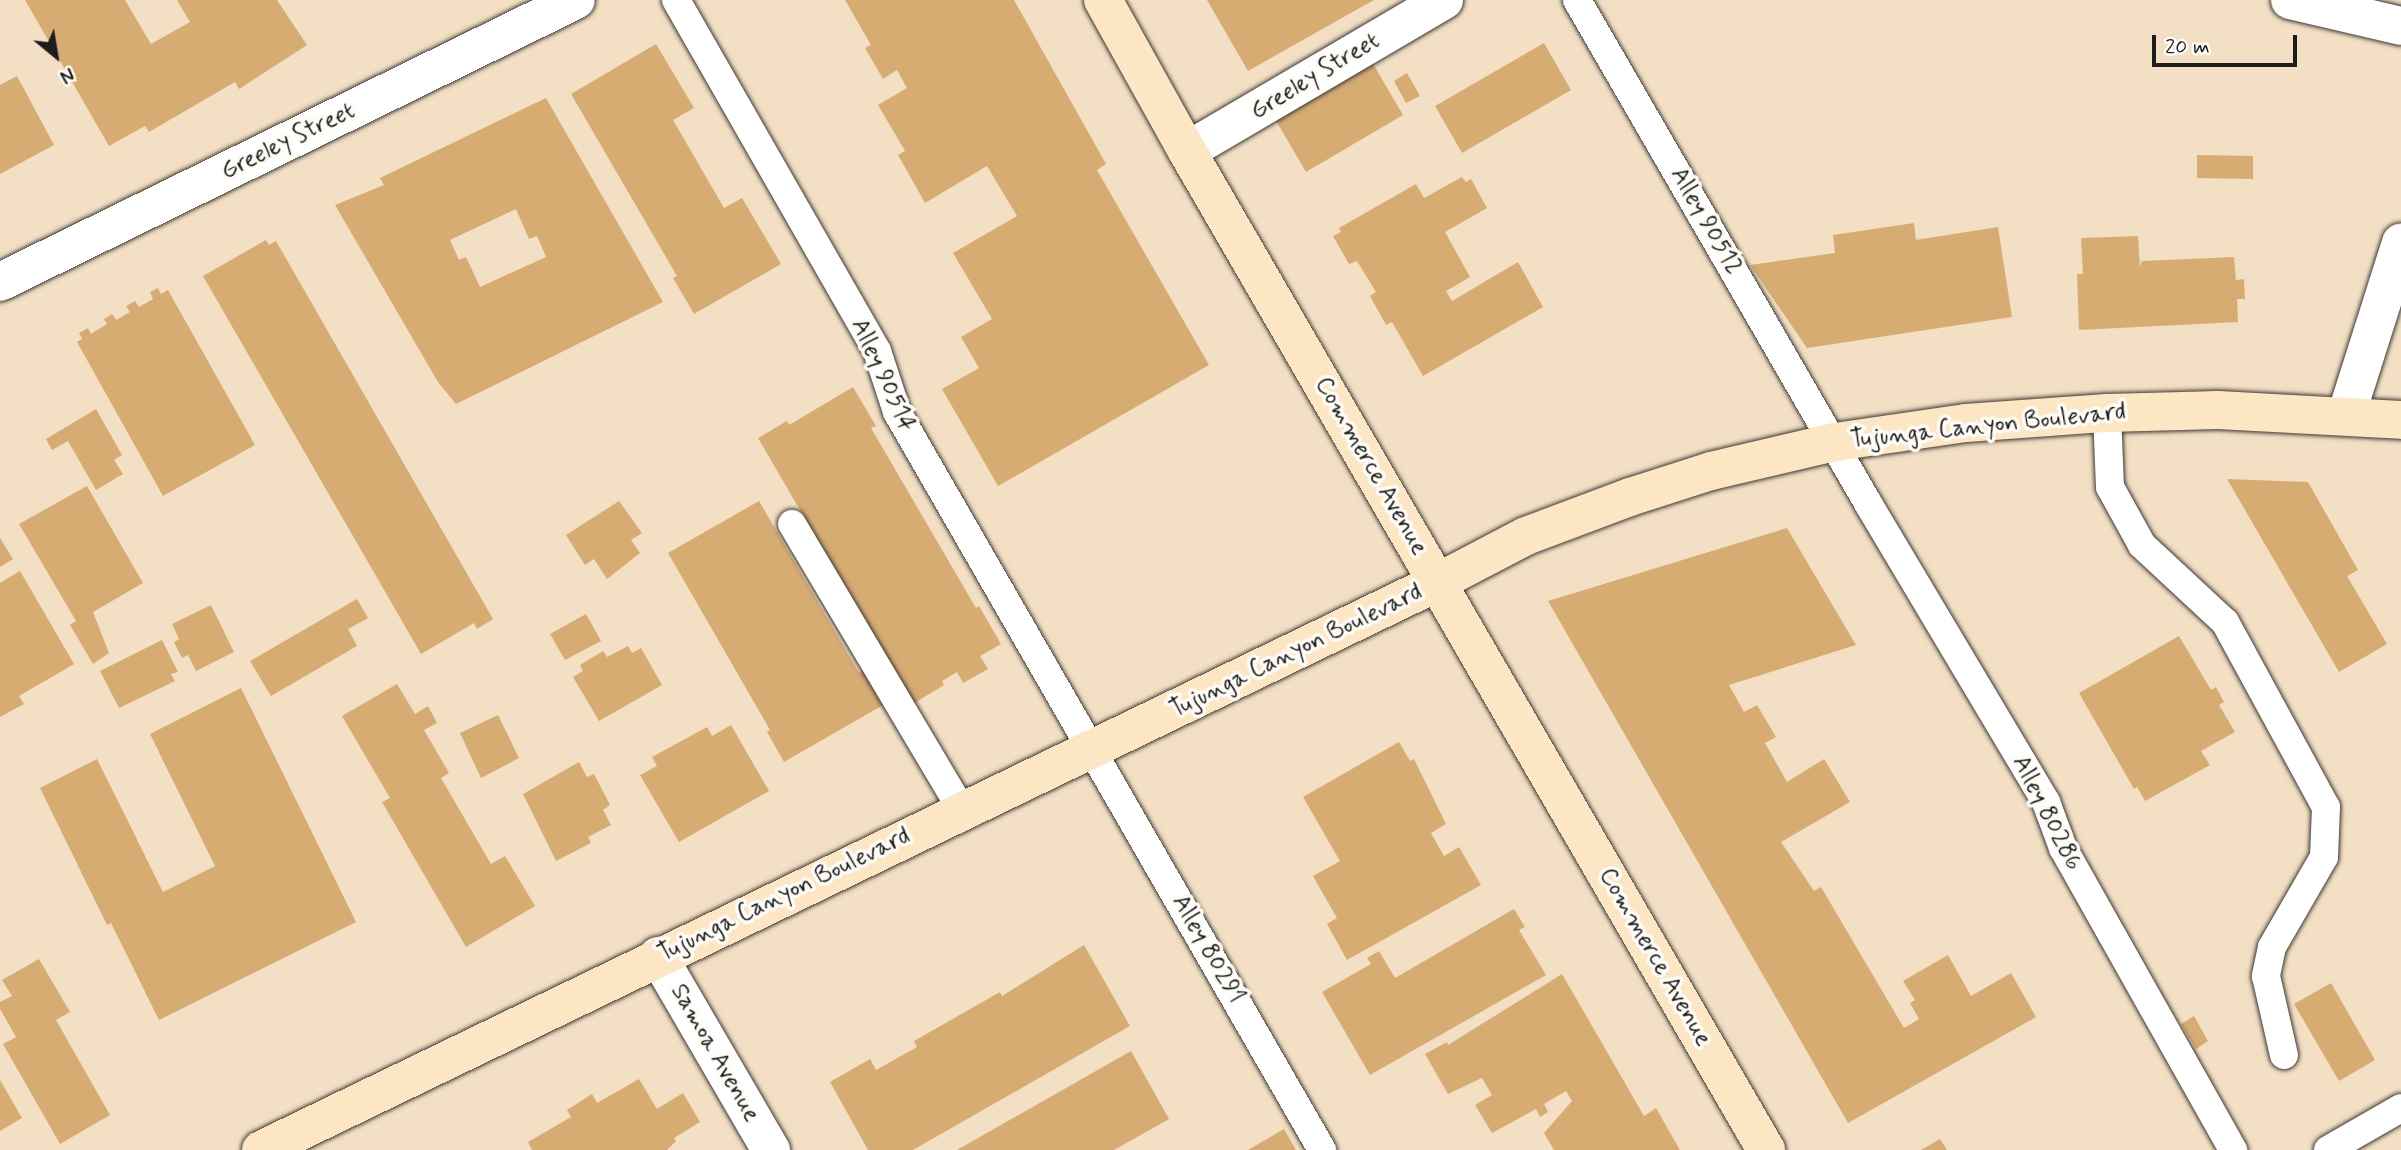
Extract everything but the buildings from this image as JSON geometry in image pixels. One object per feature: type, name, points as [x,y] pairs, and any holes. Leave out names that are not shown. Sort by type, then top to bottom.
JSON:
[{"type":"main road","name":"Commerce Avenue","points":[[1103,0],[1187,151],[1766,1150]]},
{"type":"main road","name":"Tujunga Canyon Boulevard","points":[[261,1150],[658,956],[1438,582],[1526,536],[1630,497],[1711,471],[1835,442],[1966,423],[2107,413],[2218,410],[2401,420]]},
{"type":"street","name":"Greeley Street","points":[[0,282],[576,0]]},
{"type":"street","name":"Greeley Street","points":[[1187,151],[1444,0]]},
{"type":"street","points":[[2290,0],[2401,26]]},
{"type":"street","points":[[2346,416],[2401,243]]},
{"type":"street","name":"Samoa Avenue","points":[[658,956],[771,1150]]},
{"type":"lane","name":"Alley 90514","points":[[676,0],[877,351],[897,412],[1093,748]]},
{"type":"lane","name":"Alley 90512","points":[[1577,0],[1835,442]]},
{"type":"lane","points":[[2107,413],[2110,487],[2142,545],[2225,622],[2326,807],[2324,858],[2272,947],[2266,976],[2284,1055]]},
{"type":"lane","name":"Alley 80286","points":[[1835,442],[2046,802],[2063,848],[2233,1150]]},
{"type":"lane","points":[[792,524],[962,810]]},
{"type":"lane","name":"Alley 80291","points":[[1093,748],[1322,1150]]},
{"type":"lane","points":[[2328,1150],[2401,1108]]}]
